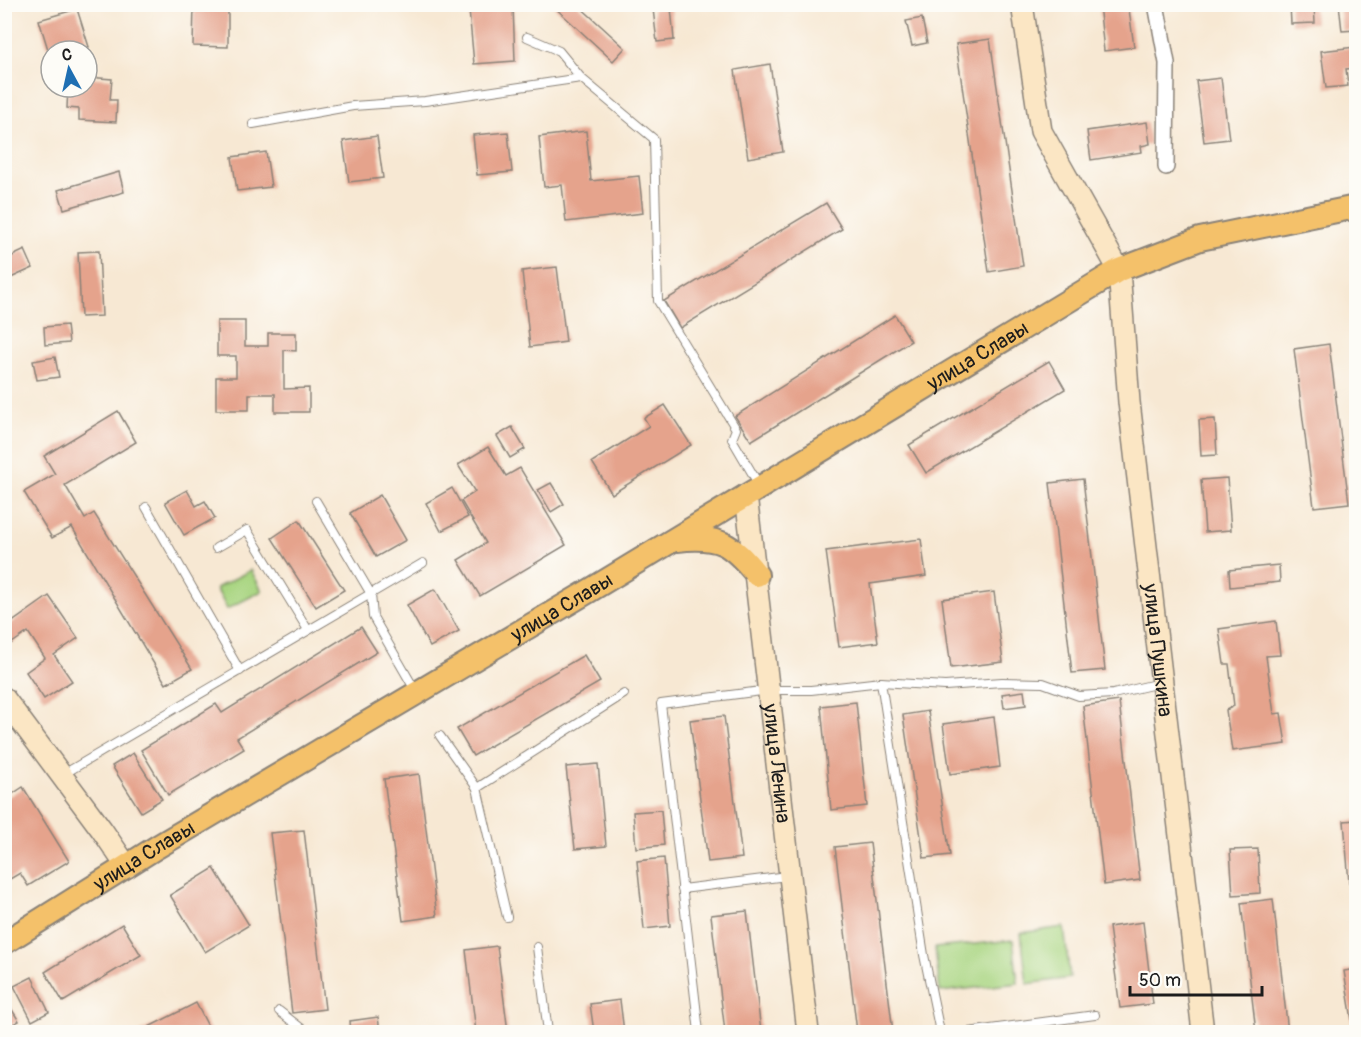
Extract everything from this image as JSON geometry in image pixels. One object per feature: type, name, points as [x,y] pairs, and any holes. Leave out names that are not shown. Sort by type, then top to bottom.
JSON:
[{"type":"main road","name":"улица Славы","points":[[4,943],[1119,270],[1200,239],[1356,207]]},
{"type":"main road","points":[[673,540],[700,537],[717,539],[737,550],[757,575]]},
{"type":"street","points":[[1022,4],[1041,131],[1119,270]]},
{"type":"street","points":[[1156,4],[1167,63],[1166,167]]},
{"type":"street","name":"улица Пушкина","points":[[1119,270],[1129,402],[1203,1032]]},
{"type":"street","name":"улица Ленина","points":[[753,490],[757,575],[808,1032]]},
{"type":"street","points":[[4,698],[127,867]]},
{"type":"lane","points":[[746,4],[753,4]]},
{"type":"lane","points":[[527,37],[559,51],[581,78],[654,139],[658,301],[736,429],[732,439],[753,490]]},
{"type":"lane","points":[[253,124],[353,106],[425,101],[581,78]]},
{"type":"lane","points":[[316,501],[371,594],[373,617],[417,694]]},
{"type":"lane","points":[[146,507],[240,671]]},
{"type":"lane","points":[[216,548],[247,530],[308,630]]},
{"type":"lane","points":[[60,775],[423,563]]},
{"type":"lane","points":[[881,682],[924,955],[940,1032]]},
{"type":"lane","points":[[699,1032],[661,704],[769,690],[811,690],[881,682],[945,687],[1002,682],[1043,683],[1079,696],[1113,694],[1162,682]]},
{"type":"lane","points":[[477,788],[624,694]]},
{"type":"lane","points":[[440,736],[477,788],[507,917]]},
{"type":"lane","points":[[682,889],[792,876]]},
{"type":"lane","points":[[537,947],[548,1032]]},
{"type":"lane","points":[[279,1011],[306,1032]]},
{"type":"lane","points":[[968,1032],[1095,1015]]},
{"type":"green space","points":[[251,570],[262,591],[227,609],[216,588]]},
{"type":"green space","points":[[1064,927],[1070,978],[1027,984],[1021,933]]},
{"type":"green space","points":[[1013,940],[1018,983],[940,992],[935,948]]},
{"type":"building","points":[[194,4],[228,4],[228,47],[193,46]]},
{"type":"building","points":[[551,4],[577,4],[625,48],[613,61]]},
{"type":"building","points":[[1099,4],[1134,4],[1135,8],[1129,9],[1134,47],[1104,51]]},
{"type":"building","points":[[1290,4],[1314,4],[1315,23],[1291,24]]},
{"type":"building","points":[[1339,4],[1356,4],[1356,30],[1342,31]]},
{"type":"building","points":[[513,6],[515,61],[474,64],[469,10]]},
{"type":"building","points":[[671,7],[674,40],[657,42],[653,9]]},
{"type":"building","points":[[77,9],[86,39],[45,39],[39,20]]},
{"type":"building","points":[[922,18],[927,43],[912,46],[906,21]]},
{"type":"building","points":[[990,39],[1023,266],[989,272],[956,44]]},
{"type":"building","points":[[1355,47],[1356,68],[1346,69],[1348,86],[1326,88],[1321,51]]},
{"type":"building","points":[[770,64],[783,152],[748,158],[735,70]]},
{"type":"building","points":[[99,78],[112,79],[110,100],[117,100],[116,122],[79,120],[79,109],[67,108],[67,99],[99,99]]},
{"type":"building","points":[[1221,78],[1229,139],[1204,142],[1196,81]]},
{"type":"building","points":[[1147,122],[1150,144],[1141,146],[1142,152],[1091,160],[1087,131]]},
{"type":"building","points":[[586,131],[591,181],[639,176],[643,213],[566,222],[562,185],[544,187],[539,137]]},
{"type":"building","points":[[508,132],[512,172],[477,175],[473,135]]},
{"type":"building","points":[[377,136],[383,178],[349,182],[343,141]]},
{"type":"building","points":[[266,152],[271,187],[237,191],[232,157]]},
{"type":"building","points":[[119,172],[124,192],[64,209],[58,190]]},
{"type":"building","points":[[826,203],[842,229],[680,328],[664,301]]},
{"type":"building","points":[[25,250],[33,268],[4,281],[4,260]]},
{"type":"building","points":[[99,251],[102,316],[81,317],[78,252]]},
{"type":"building","points":[[557,267],[566,342],[530,347],[522,271]]},
{"type":"building","points":[[895,315],[911,341],[751,441],[735,416]]},
{"type":"building","points":[[217,321],[245,321],[245,346],[268,346],[268,333],[296,333],[296,351],[284,350],[284,389],[309,388],[309,412],[275,412],[275,394],[249,394],[249,410],[216,410],[216,377],[236,377],[236,356],[217,356]]},
{"type":"building","points":[[67,325],[69,343],[45,345],[44,327]]},
{"type":"building","points":[[1329,344],[1349,503],[1314,507],[1294,349]]},
{"type":"building","points":[[55,357],[59,377],[37,380],[33,361]]},
{"type":"building","points":[[1049,361],[1065,389],[926,473],[909,445]]},
{"type":"building","points":[[665,405],[691,445],[612,494],[592,462],[649,426],[644,418]]},
{"type":"building","points":[[118,411],[136,442],[65,485],[85,519],[94,513],[192,669],[166,684],[72,527],[52,538],[24,492],[55,474],[44,456]]},
{"type":"building","points":[[1215,419],[1217,455],[1201,456],[1199,420]]},
{"type":"building","points":[[512,427],[525,449],[510,458],[497,436]]},
{"type":"building","points":[[488,447],[506,476],[520,468],[566,545],[480,596],[458,560],[486,543],[461,501],[475,492],[458,465]]},
{"type":"building","points":[[1227,478],[1231,530],[1205,532],[1201,480]]},
{"type":"building","points":[[1083,479],[1105,670],[1072,673],[1050,483]]},
{"type":"building","points":[[551,483],[564,504],[551,512],[538,490]]},
{"type":"building","points":[[452,488],[468,517],[441,531],[426,503]]},
{"type":"building","points":[[187,490],[196,506],[205,501],[215,518],[184,535],[165,502]]},
{"type":"building","points":[[380,495],[406,540],[376,557],[350,513]]},
{"type":"building","points":[[299,520],[344,590],[316,607],[272,538]]},
{"type":"building","points":[[921,539],[926,576],[870,584],[878,642],[839,647],[826,551]]},
{"type":"building","points":[[1279,565],[1280,582],[1230,587],[1229,570]]},
{"type":"building","points":[[435,589],[459,631],[430,647],[407,605]]},
{"type":"building","points":[[994,592],[1003,662],[951,668],[942,599]]},
{"type":"building","points":[[49,596],[78,638],[54,655],[72,681],[44,699],[26,672],[45,658],[28,632],[12,643],[4,634],[4,628]]},
{"type":"building","points":[[1276,621],[1280,655],[1266,656],[1274,714],[1281,713],[1286,744],[1232,751],[1226,710],[1234,706],[1229,664],[1224,664],[1219,629]]},
{"type":"building","points":[[361,627],[377,652],[237,738],[244,749],[168,795],[141,750],[216,704],[222,713]]},
{"type":"building","points":[[584,655],[600,682],[473,756],[457,729]]},
{"type":"building","points":[[1024,691],[1026,705],[1004,708],[1002,694]]},
{"type":"building","points":[[1119,701],[1140,880],[1104,885],[1083,706]]},
{"type":"building","points":[[856,702],[867,806],[831,810],[821,706]]},
{"type":"building","points":[[928,711],[950,855],[924,858],[903,715]]},
{"type":"building","points":[[724,716],[742,858],[708,862],[690,720]]},
{"type":"building","points":[[994,717],[1000,767],[950,774],[943,724]]},
{"type":"building","points":[[133,753],[162,799],[141,812],[112,766]]},
{"type":"building","points":[[598,764],[606,846],[575,849],[566,767]]},
{"type":"building","points":[[419,774],[437,916],[403,921],[384,779]]},
{"type":"building","points":[[23,787],[69,861],[28,886],[20,873],[5,882],[5,799]]},
{"type":"building","points":[[661,810],[664,845],[636,848],[633,812]]},
{"type":"building","points":[[1356,820],[1356,882],[1349,883],[1344,821]]},
{"type":"building","points":[[304,830],[325,1009],[292,1013],[270,833]]},
{"type":"building","points":[[870,843],[893,1032],[857,1032],[835,847]]},
{"type":"building","points":[[1258,849],[1260,893],[1233,895],[1230,850]]},
{"type":"building","points":[[664,858],[670,926],[644,929],[637,861]]},
{"type":"building","points":[[214,868],[249,925],[205,952],[170,895]]},
{"type":"building","points":[[1273,899],[1288,1032],[1256,1032],[1241,903]]},
{"type":"building","points":[[747,911],[761,1032],[725,1032],[711,915]]},
{"type":"building","points":[[1143,922],[1153,1004],[1120,1008],[1109,927]]},
{"type":"building","points":[[122,924],[141,955],[63,1002],[45,972]]},
{"type":"building","points":[[497,946],[508,1032],[476,1032],[466,950]]},
{"type":"building","points":[[1356,969],[1356,1032],[1354,1032],[1344,971]]},
{"type":"building","points":[[32,977],[49,1012],[32,1021],[14,986]]},
{"type":"building","points":[[4,997],[19,1021],[4,1029]]},
{"type":"building","points":[[620,1000],[624,1032],[594,1032],[590,1004]]},
{"type":"building","points":[[196,1003],[211,1032],[139,1032]]},
{"type":"building","points":[[378,1017],[380,1032],[351,1032],[350,1021]]}]
